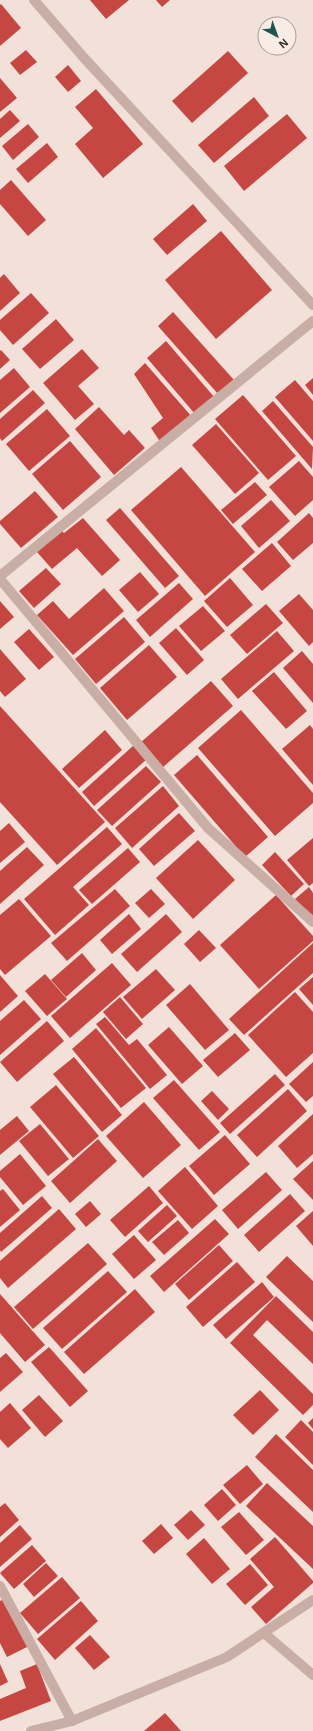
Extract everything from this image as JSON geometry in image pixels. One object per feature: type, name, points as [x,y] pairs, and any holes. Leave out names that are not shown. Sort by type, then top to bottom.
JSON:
[{"type":"street","points":[[34,0],[85,59],[313,305]]},
{"type":"street","points":[[0,576],[313,321]]},
{"type":"street","points":[[0,579],[208,828],[313,922]]},
{"type":"street","points":[[0,1586],[72,1721]]},
{"type":"street","points":[[31,1731],[72,1721],[227,1657],[313,1600]]},
{"type":"street","points":[[264,1633],[313,1675]]},
{"type":"building","points":[[90,0],[129,0],[106,19]]},
{"type":"building","points":[[156,0],[170,0],[162,7]]},
{"type":"building","points":[[1,4],[21,28],[0,46],[0,5]]},
{"type":"building","points":[[26,50],[37,62],[20,75],[10,63]]},
{"type":"building","points":[[228,51],[248,73],[192,123],[172,101]]},
{"type":"building","points":[[68,65],[81,81],[68,92],[55,77]]},
{"type":"building","points":[[0,78],[17,98],[0,112]]},
{"type":"building","points":[[96,89],[143,144],[103,178],[75,144],[93,128],[75,107]]},
{"type":"building","points":[[254,97],[269,116],[214,163],[198,145]]},
{"type":"building","points":[[10,110],[20,121],[0,138],[0,119]]},
{"type":"building","points":[[287,114],[307,138],[244,191],[224,166]]},
{"type":"building","points":[[28,124],[39,137],[13,160],[2,146]]},
{"type":"building","points":[[47,143],[58,157],[28,183],[16,169]]},
{"type":"building","points":[[11,180],[46,220],[28,236],[0,204],[0,190]]},
{"type":"building","points":[[193,204],[207,221],[167,255],[153,239]]},
{"type":"building","points":[[221,231],[272,290],[216,339],[165,280]]},
{"type":"building","points":[[4,274],[20,293],[0,311],[0,278]]},
{"type":"building","points":[[31,293],[49,313],[13,345],[0,330],[0,320]]},
{"type":"building","points":[[173,312],[234,380],[218,394],[158,326]]},
{"type":"building","points":[[56,319],[74,340],[40,369],[22,349]]},
{"type":"building","points":[[166,341],[215,398],[195,414],[147,358]]},
{"type":"building","points":[[82,349],[99,368],[78,386],[94,404],[75,420],[43,383]]},
{"type":"building","points":[[1,350],[10,360],[0,369],[0,351]]},
{"type":"building","points":[[145,363],[192,417],[161,443],[151,428],[163,418],[134,374]]},
{"type":"building","points":[[14,368],[30,387],[0,413],[0,380]]},
{"type":"building","points":[[313,378],[313,395],[305,385]]},
{"type":"building","points":[[295,380],[313,401],[313,441],[275,397]]},
{"type":"building","points":[[33,390],[45,403],[2,441],[0,438],[0,419]]},
{"type":"building","points":[[243,395],[296,456],[268,480],[215,419]]},
{"type":"building","points":[[273,401],[313,447],[312,469],[262,411]]},
{"type":"building","points":[[99,407],[124,435],[129,430],[145,448],[114,475],[75,429]]},
{"type":"building","points":[[47,409],[70,436],[29,471],[6,444]]},
{"type":"building","points":[[216,424],[259,473],[235,494],[192,445]]},
{"type":"building","points":[[70,441],[101,477],[63,510],[32,474]]},
{"type":"building","points":[[299,461],[313,477],[313,500],[295,516],[269,487]]},
{"type":"building","points":[[181,467],[255,552],[205,596],[131,510]]},
{"type":"building","points":[[255,482],[267,495],[233,524],[221,510]]},
{"type":"building","points":[[35,491],[58,517],[21,548],[0,524],[0,521]]},
{"type":"building","points":[[271,500],[290,521],[259,548],[241,526]]},
{"type":"building","points":[[120,508],[179,576],[165,588],[106,520]]},
{"type":"building","points":[[309,513],[313,518],[313,543],[293,560],[277,542]]},
{"type":"building","points":[[83,518],[120,560],[102,576],[77,548],[52,569],[37,552],[61,530],[64,533]]},
{"type":"building","points":[[272,543],[291,566],[262,591],[242,569]]},
{"type":"building","points":[[46,568],[61,584],[34,608],[19,591]]},
{"type":"building","points":[[140,572],[159,594],[138,612],[119,590]]},
{"type":"building","points":[[230,578],[253,605],[227,627],[204,601]]},
{"type":"building","points":[[179,583],[193,599],[150,637],[136,620]]},
{"type":"building","points":[[104,588],[124,611],[73,655],[37,615],[53,601],[69,619]]},
{"type":"building","points":[[299,594],[313,610],[313,642],[309,646],[279,611]]},
{"type":"building","points":[[0,601],[14,617],[0,629]]},
{"type":"building","points":[[266,604],[283,623],[247,654],[230,635]]},
{"type":"building","points":[[203,606],[225,631],[201,651],[179,626]]},
{"type":"building","points":[[124,617],[145,642],[96,684],[75,659]]},
{"type":"building","points":[[176,628],[204,660],[187,675],[159,643]]},
{"type":"building","points":[[29,629],[54,657],[39,670],[14,642]]},
{"type":"building","points":[[277,631],[294,651],[238,699],[221,679]]},
{"type":"building","points":[[149,645],[177,677],[127,720],[100,688]]},
{"type":"building","points":[[0,649],[26,679],[5,697],[0,691]]},
{"type":"building","points":[[302,651],[313,664],[313,703],[283,668]]},
{"type":"building","points":[[274,672],[307,711],[286,729],[252,691]]},
{"type":"building","points":[[211,681],[233,706],[162,768],[140,743]]},
{"type":"building","points":[[0,706],[105,822],[57,865],[0,802]]},
{"type":"building","points":[[241,710],[313,793],[313,803],[275,836],[198,748]]},
{"type":"building","points":[[310,725],[313,729],[313,785],[282,749]]},
{"type":"building","points":[[105,730],[122,750],[79,788],[62,769]]},
{"type":"building","points":[[134,745],[147,759],[94,806],[82,792]]},
{"type":"building","points":[[197,755],[268,837],[245,857],[174,775]]},
{"type":"building","points":[[146,766],[161,782],[112,826],[97,810]]},
{"type":"building","points":[[163,786],[179,806],[132,848],[115,828]]},
{"type":"building","points":[[179,813],[195,831],[154,866],[139,849]]},
{"type":"building","points":[[9,823],[25,842],[0,863],[0,831]]},
{"type":"building","points":[[107,827],[122,844],[73,887],[89,905],[55,935],[24,899]]},
{"type":"building","points":[[313,838],[313,883],[309,886],[287,860]]},
{"type":"building","points":[[198,840],[235,880],[193,919],[156,878]]},
{"type":"building","points":[[27,847],[44,865],[0,904],[0,871]]},
{"type":"building","points":[[128,848],[140,862],[92,904],[79,890]]},
{"type":"building","points":[[275,852],[304,884],[291,896],[262,865]]},
{"type":"building","points":[[309,887],[313,893],[313,919],[295,899]]},
{"type":"building","points":[[115,889],[130,906],[67,961],[51,943]]},
{"type":"building","points":[[151,889],[165,904],[149,918],[135,903]]},
{"type":"building","points":[[276,895],[313,936],[313,941],[259,989],[220,945]]},
{"type":"building","points":[[19,899],[51,936],[5,975],[0,969],[0,915]]},
{"type":"building","points":[[129,914],[141,929],[112,954],[100,940]]},
{"type":"building","points":[[166,914],[182,932],[137,972],[121,954]]},
{"type":"building","points":[[199,930],[216,948],[200,962],[184,944]]},
{"type":"building","points":[[313,943],[313,973],[244,1035],[229,1019]]},
{"type":"building","points":[[82,953],[96,970],[66,997],[51,980]]},
{"type":"building","points":[[112,963],[131,985],[70,1038],[51,1016]]},
{"type":"building","points":[[156,969],[175,990],[142,1019],[123,997]]},
{"type":"building","points":[[45,974],[67,999],[47,1016],[25,991]]},
{"type":"building","points":[[0,975],[18,996],[0,1012]]},
{"type":"building","points":[[313,977],[313,1005],[299,989]]},
{"type":"building","points":[[190,984],[229,1030],[205,1050],[166,1005]]},
{"type":"building","points":[[295,992],[313,1012],[313,1053],[286,1077],[248,1035]]},
{"type":"building","points":[[120,997],[143,1024],[126,1039],[103,1012]]},
{"type":"building","points":[[24,1000],[41,1019],[0,1055],[0,1021]]},
{"type":"building","points":[[105,1017],[129,1045],[137,1039],[167,1075],[150,1089],[96,1024]]},
{"type":"building","points":[[47,1021],[64,1041],[17,1082],[0,1062]]},
{"type":"building","points":[[169,1027],[203,1066],[182,1084],[148,1045]]},
{"type":"building","points":[[96,1028],[146,1088],[121,1108],[72,1049]]},
{"type":"building","points":[[235,1033],[250,1050],[218,1077],[203,1060]]},
{"type":"building","points":[[74,1057],[122,1115],[102,1132],[53,1074]]},
{"type":"building","points":[[313,1062],[313,1096],[306,1102],[289,1084]]},
{"type":"building","points":[[275,1074],[285,1085],[230,1134],[220,1123]]},
{"type":"building","points":[[174,1080],[220,1132],[199,1150],[153,1098]]},
{"type":"building","points":[[56,1085],[99,1136],[73,1158],[30,1107]]},
{"type":"building","points":[[288,1089],[307,1111],[257,1157],[237,1135]]},
{"type":"building","points":[[212,1091],[229,1109],[218,1120],[201,1101]]},
{"type":"building","points":[[144,1102],[181,1145],[143,1178],[106,1136]]},
{"type":"building","points":[[313,1114],[313,1154],[297,1168],[278,1146]]},
{"type":"building","points":[[17,1116],[29,1131],[0,1155],[0,1130]]},
{"type":"building","points":[[40,1124],[69,1159],[48,1176],[19,1141]]},
{"type":"building","points":[[225,1135],[250,1164],[214,1195],[189,1166]]},
{"type":"building","points":[[98,1139],[117,1161],[70,1203],[51,1181]]},
{"type":"building","points":[[20,1154],[46,1186],[23,1205],[0,1177],[0,1171]]},
{"type":"building","points":[[313,1161],[313,1200],[293,1179]]},
{"type":"building","points":[[185,1167],[218,1206],[192,1229],[158,1191]]},
{"type":"building","points":[[266,1172],[282,1190],[238,1229],[222,1210]]},
{"type":"building","points":[[149,1186],[163,1203],[125,1237],[110,1220]]},
{"type":"building","points":[[3,1189],[20,1210],[0,1227],[0,1191]]},
{"type":"building","points":[[290,1194],[305,1211],[259,1252],[244,1235]]},
{"type":"building","points":[[42,1196],[52,1208],[1,1252],[0,1233]]},
{"type":"building","points":[[90,1201],[101,1214],[86,1227],[75,1214]]},
{"type":"building","points":[[167,1205],[177,1216],[148,1242],[138,1231]]},
{"type":"building","points":[[59,1209],[76,1229],[8,1288],[0,1278],[0,1261]]},
{"type":"building","points":[[313,1211],[313,1246],[296,1226]]},
{"type":"building","points":[[215,1219],[229,1234],[164,1292],[150,1276]]},
{"type":"building","points":[[178,1220],[189,1233],[164,1255],[152,1242]]},
{"type":"building","points":[[134,1235],[156,1260],[134,1279],[112,1254]]},
{"type":"building","points":[[88,1243],[107,1264],[33,1329],[14,1307]]},
{"type":"building","points":[[219,1245],[233,1261],[189,1300],[175,1284]]},
{"type":"building","points":[[287,1256],[313,1281],[313,1322],[266,1277]]},
{"type":"building","points":[[237,1262],[255,1282],[203,1327],[186,1307]]},
{"type":"building","points":[[108,1271],[127,1292],[62,1349],[43,1328]]},
{"type":"building","points":[[262,1282],[274,1297],[226,1339],[213,1325]]},
{"type":"building","points":[[135,1289],[155,1312],[84,1374],[64,1352]]},
{"type":"building","points":[[0,1294],[45,1345],[25,1362],[0,1333]]},
{"type":"building","points":[[276,1296],[313,1332],[313,1364],[267,1320],[253,1335],[313,1394],[313,1405],[303,1415],[230,1343]]},
{"type":"building","points":[[49,1347],[88,1391],[70,1407],[31,1362]]},
{"type":"building","points":[[6,1353],[23,1372],[0,1392],[0,1358]]},
{"type":"building","points":[[260,1390],[279,1410],[253,1435],[233,1415]]},
{"type":"building","points":[[39,1395],[63,1421],[45,1437],[22,1410]]},
{"type":"building","points":[[10,1403],[31,1428],[8,1448],[0,1439],[0,1412]]},
{"type":"building","points":[[313,1418],[313,1429],[308,1423]]},
{"type":"building","points":[[301,1420],[313,1432],[313,1465],[285,1437]]},
{"type":"building","points":[[276,1434],[313,1470],[313,1512],[255,1457]]},
{"type":"building","points":[[247,1465],[263,1484],[240,1504],[223,1485]]},
{"type":"building","points":[[267,1483],[313,1526],[313,1569],[246,1506]]},
{"type":"building","points":[[222,1489],[236,1505],[218,1521],[204,1505]]},
{"type":"building","points":[[5,1503],[19,1520],[0,1537],[0,1507]]},
{"type":"building","points":[[191,1510],[205,1525],[188,1540],[174,1525]]},
{"type":"building","points":[[239,1512],[264,1540],[246,1555],[221,1527]]},
{"type":"building","points":[[161,1524],[173,1538],[154,1554],[142,1541]]},
{"type":"building","points":[[20,1525],[32,1539],[0,1567],[0,1543]]},
{"type":"building","points":[[275,1537],[313,1581],[313,1583],[266,1624],[251,1607],[274,1587],[250,1559]]},
{"type":"building","points":[[204,1538],[230,1569],[212,1584],[186,1554]]},
{"type":"building","points":[[32,1545],[46,1561],[14,1589],[0,1573]]},
{"type":"building","points":[[46,1563],[58,1576],[34,1597],[23,1584]]},
{"type":"building","points":[[250,1564],[268,1585],[245,1605],[226,1584]]},
{"type":"building","points":[[62,1577],[80,1598],[38,1634],[20,1613]]},
{"type":"building","points":[[4,1599],[29,1646],[7,1657],[0,1643],[0,1601]]},
{"type":"building","points":[[81,1601],[98,1621],[55,1660],[37,1639]]},
{"type":"building","points":[[90,1635],[110,1657],[94,1670],[75,1648]]},
{"type":"building","points":[[0,1664],[8,1682],[0,1686]]},
{"type":"building","points":[[37,1664],[51,1701],[0,1721],[0,1699],[26,1688],[20,1671]]},
{"type":"building","points":[[165,1713],[181,1731],[144,1731]]}]
